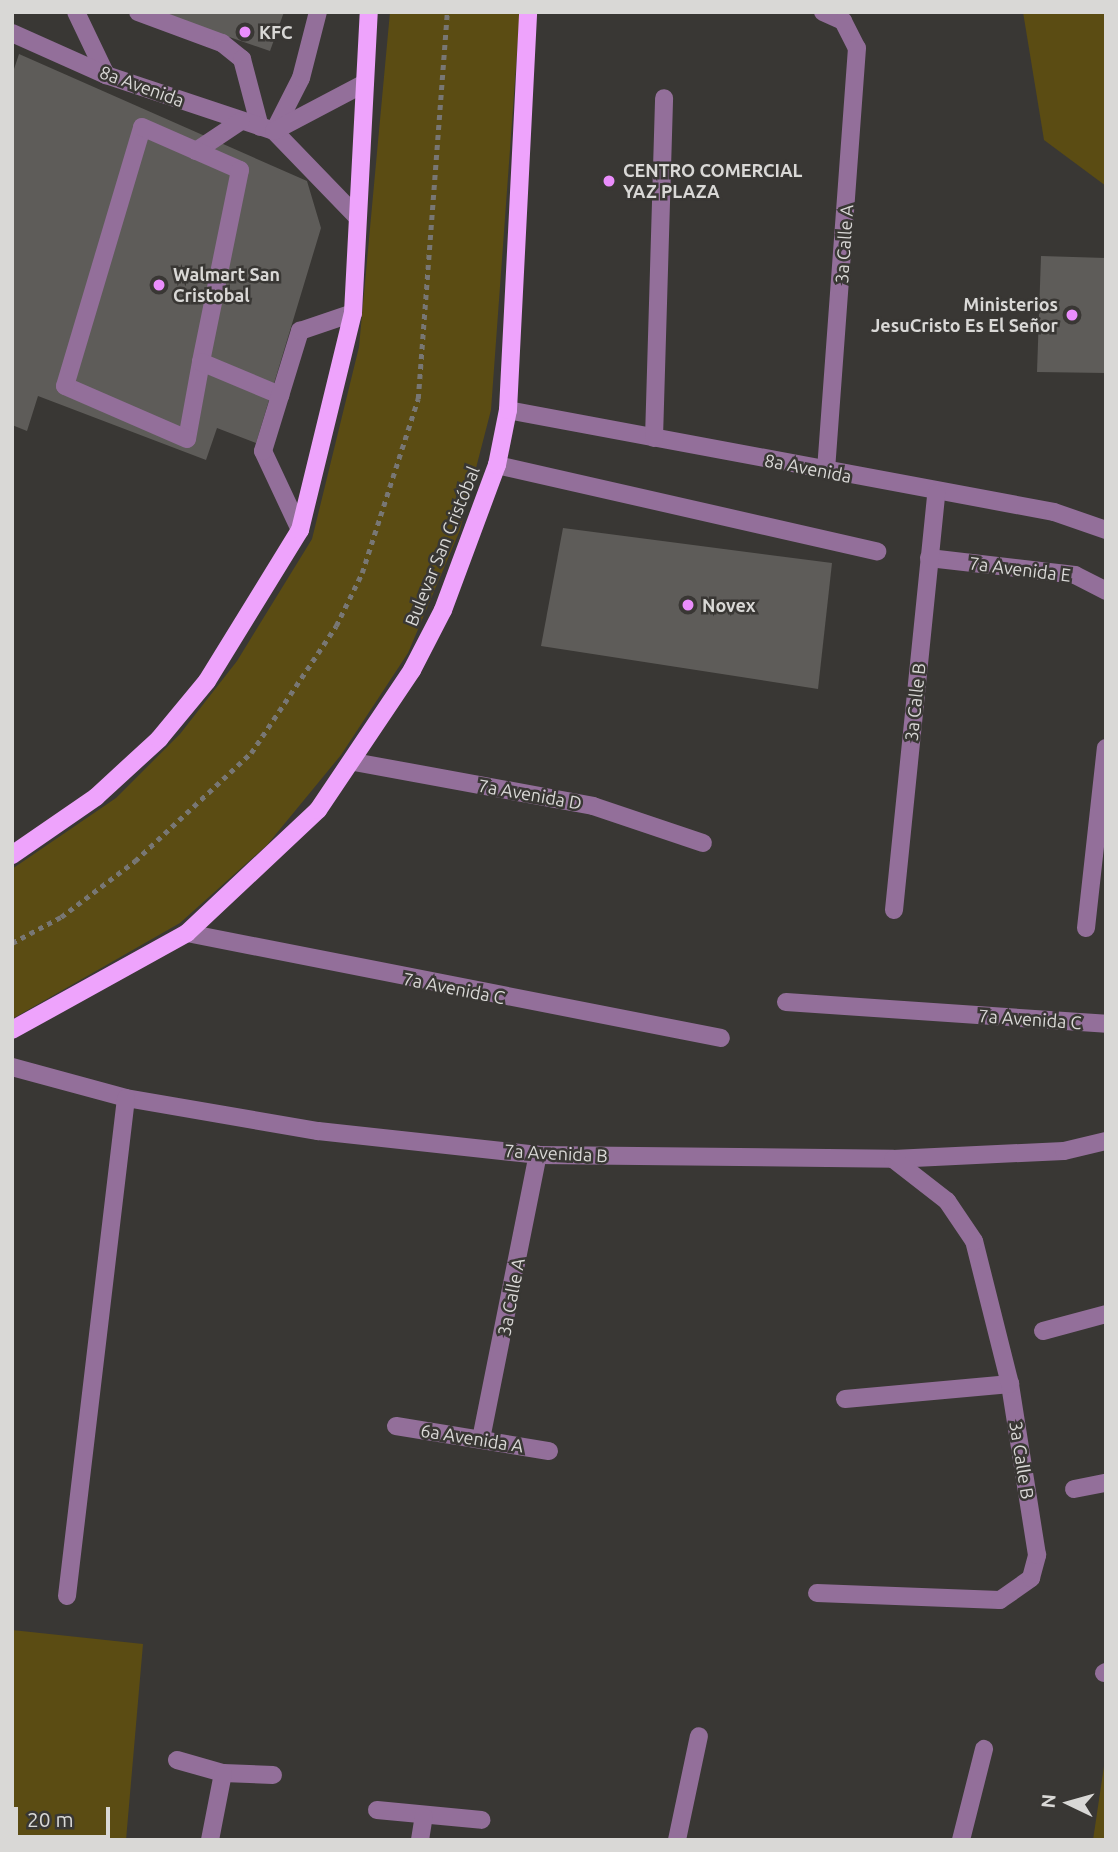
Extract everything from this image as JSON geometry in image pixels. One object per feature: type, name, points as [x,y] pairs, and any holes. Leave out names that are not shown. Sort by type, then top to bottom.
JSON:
[{"type":"main road","points":[[12,855],[96,797],[159,739],[207,681],[300,530],[353,313],[369,12]]},
{"type":"main road","name":"Bulevar San Cristóbal","points":[[12,1030],[187,933],[295,835],[354,762],[443,610],[497,465],[509,410],[528,12]]},
{"type":"street","points":[[76,12],[106,75]]},
{"type":"street","points":[[138,12],[222,43],[243,59],[267,129]]},
{"type":"street","points":[[267,129],[301,78],[317,12]]},
{"type":"street","name":"3a Calle A","points":[[823,12],[842,21],[857,48],[826,471]]},
{"type":"street","name":"8a Avenida","points":[[12,33],[106,75],[267,129],[357,217]]},
{"type":"street","points":[[267,129],[365,83]]},
{"type":"street","points":[[654,438],[664,98]]},
{"type":"street","points":[[196,151],[241,121]]},
{"type":"street","points":[[142,127],[240,170],[201,362],[187,439],[65,386],[142,127]]},
{"type":"street","points":[[300,530],[263,451],[300,331],[353,313]]},
{"type":"street","points":[[201,362],[281,395]]},
{"type":"street","name":"8a Avenida","points":[[509,410],[936,493],[1054,512],[1106,530]]},
{"type":"street","points":[[497,465],[877,551]]},
{"type":"street","name":"3a Calle B","points":[[894,910],[936,493]]},
{"type":"street","name":"7a Avenida E","points":[[929,558],[1075,575],[1106,591]]},
{"type":"street","points":[[1086,928],[1106,748]]},
{"type":"street","name":"7a Avenida D","points":[[354,762],[593,806],[703,843]]},
{"type":"street","name":"7a Avenida C","points":[[187,933],[721,1038]]},
{"type":"street","name":"7a Avenida C","points":[[786,1002],[1106,1024]]},
{"type":"street","name":"7a Avenida B","points":[[12,1067],[126,1098],[318,1131],[538,1155],[893,1159],[1064,1151],[1106,1142]]},
{"type":"street","points":[[67,1595],[126,1098]]},
{"type":"street","name":"3a Calle A","points":[[481,1439],[538,1155]]},
{"type":"street","name":"3a Calle B","points":[[817,1593],[999,1600],[1017,1593],[1031,1578],[1037,1555],[1010,1384],[974,1241],[947,1201],[893,1159]]},
{"type":"street","points":[[1043,1331],[1106,1314]]},
{"type":"street","points":[[845,1399],[1010,1384]]},
{"type":"street","name":"6a Avenida A","points":[[396,1426],[549,1451]]},
{"type":"street","points":[[1074,1489],[1106,1483]]},
{"type":"street","points":[[677,1840],[699,1736]]},
{"type":"street","points":[[961,1840],[984,1749]]},
{"type":"street","points":[[177,1760],[223,1773],[272,1775]]},
{"type":"street","points":[[210,1840],[223,1773]]},
{"type":"street","points":[[377,1810],[482,1820]]},
{"type":"street","points":[[420,1840],[424,1816]]},
{"type":"shaded area","points":[[390,12],[520,12],[491,410],[460,530],[408,653],[341,755],[267,845],[180,923],[12,1019],[12,869],[116,798],[180,734],[237,661],[312,539],[359,347]]},
{"type":"shaded area","points":[[1023,12],[1106,12],[1106,186],[1044,140]]},
{"type":"shaded area","points":[[12,1630],[143,1644],[126,1840],[12,1840]]},
{"type":"shaded area","points":[[1106,1753],[1106,1840],[1093,1840]]},
{"type":"building","name":"KFC","points":[[157,12],[284,12],[270,51]]},
{"type":"building","name":"Walmart San Cristobal","points":[[19,54],[307,181],[321,228],[256,443],[217,428],[206,460],[38,396],[27,431],[12,425],[12,75]]},
{"type":"building","name":"Ministerios JesuCristo Es El Señor","points":[[1041,256],[1106,258],[1106,373],[1037,372]]},
{"type":"building","name":"Novex","points":[[563,528],[832,563],[818,689],[541,646]]},
{"type":"place","name":"KFC","points":[[245,32]]},
{"type":"place","name":"CENTRO COMERCIAL YAZ PLAZA","points":[[609,181]]},
{"type":"place","name":"Walmart San Cristobal","points":[[159,285]]},
{"type":"place","name":"Ministerios JesuCristo Es El Señor","points":[[1072,315]]},
{"type":"place","name":"Novex","points":[[688,605]]}]
